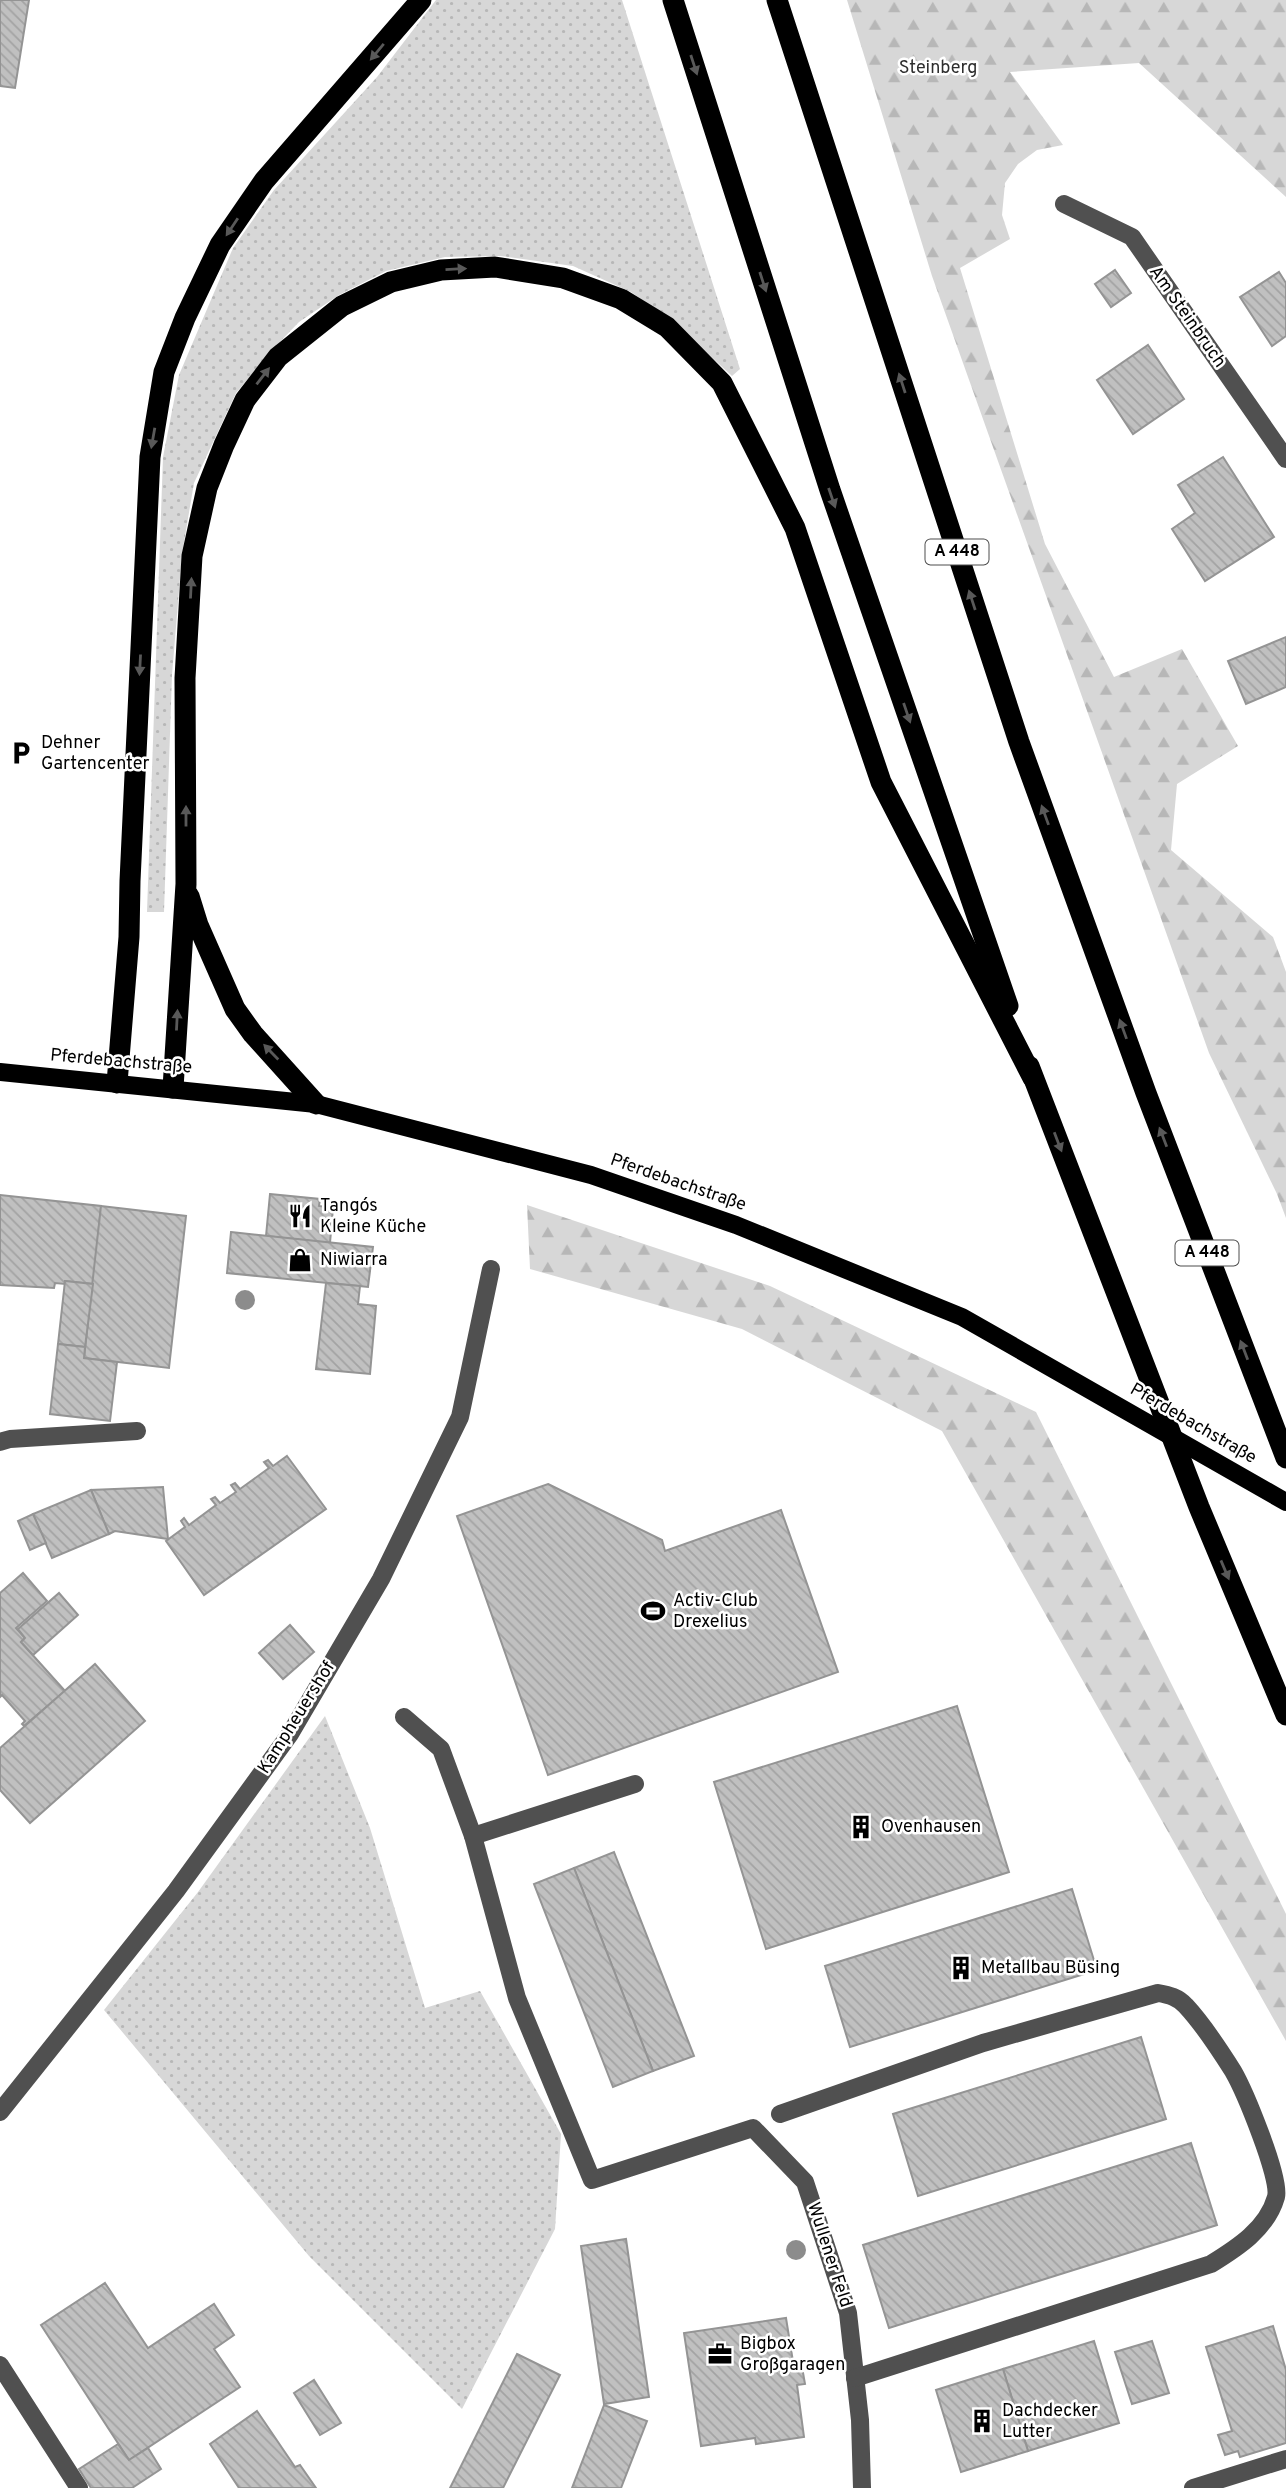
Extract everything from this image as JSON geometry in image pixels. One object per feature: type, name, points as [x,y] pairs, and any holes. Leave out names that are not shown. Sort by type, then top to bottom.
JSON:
[{"type":"highway","points":[[117,1083],[130,937],[130,881],[150,457],[164,372],[185,318],[220,245],[264,181],[421,0]]},
{"type":"highway","points":[[673,0],[830,491],[1034,1078],[1199,1507],[1286,1715]]},
{"type":"highway","name":"A 448","points":[[777,0],[1019,743],[1146,1093],[1286,1458]]},
{"type":"highway","points":[[173,1088],[186,884],[186,678],[192,556],[207,488],[245,400],[278,357],[342,306],[391,282],[441,270],[495,267],[563,278],[621,299],[667,327],[722,383],[794,528],[881,782],[1034,1078]]},
{"type":"highway","points":[[186,884],[198,925],[235,1009],[253,1034],[316,1104]]},
{"type":"main road","name":"Pferdebachstraße","points":[[0,1072],[316,1104],[591,1175],[736,1225],[962,1317],[1286,1502]]},
{"type":"street","name":"Am Steinbruch","points":[[1064,204],[1132,237],[1286,459]]},
{"type":"street","name":"Kampheuershof","points":[[0,2112],[176,1891],[290,1734],[381,1579],[460,1417],[491,1269]]},
{"type":"street","points":[[0,1442],[10,1438],[137,1431]]},
{"type":"street","points":[[404,1717],[441,1749],[473,1836],[635,1784]]},
{"type":"street","name":"Wullener Feld","points":[[473,1836],[517,1998],[592,2179],[753,2128],[805,2182],[848,2313],[860,2420],[862,2488]]},
{"type":"street","points":[[780,2114],[983,2043],[1158,1993],[1171,1995],[1185,2004],[1233,2072],[1269,2158],[1277,2195],[1261,2225],[1238,2247],[1211,2264],[855,2378]]},
{"type":"street","points":[[0,2365],[79,2488]]},
{"type":"street","points":[[1193,2488],[1286,2459]]},
{"type":"green space","points":[[436,0],[622,0],[740,369],[732,376],[671,320],[631,292],[573,266],[501,256],[445,257],[386,271],[339,295],[299,322],[236,393],[194,483],[182,554],[172,675],[164,912],[147,912],[163,457],[179,375],[233,248],[274,190],[377,77]]},
{"type":"green space","name":"Steinberg","points":[[847,0],[1286,0],[1286,197],[1139,63],[1010,72],[1063,145],[1037,150],[1018,164],[1005,183],[1002,215],[1010,239],[960,268],[1045,544],[1114,677],[1182,649],[1238,746],[1177,784],[1171,850],[1273,937],[1286,972],[1286,1218],[1209,1053],[932,276]]},
{"type":"green space","points":[[527,1205],[770,1286],[1036,1412],[1286,1914],[1286,2041],[942,1431],[742,1329],[530,1269]]},
{"type":"green space","points":[[325,1716],[370,1828],[425,2008],[480,1991],[561,2134],[555,2229],[462,2409],[309,2256],[104,2010],[198,1892]]},
{"type":"building","points":[[0,0],[29,0],[15,88],[0,86]]},
{"type":"building","points":[[1115,270],[1131,293],[1111,307],[1095,284]]},
{"type":"building","points":[[1279,272],[1286,283],[1286,336],[1272,346],[1240,297]]},
{"type":"building","points":[[1148,345],[1184,399],[1133,434],[1097,380]]},
{"type":"building","points":[[1223,457],[1274,537],[1205,581],[1172,529],[1195,513],[1178,485]]},
{"type":"building","points":[[1286,637],[1286,687],[1246,704],[1228,661]]},
{"type":"building","name":"Tango´s Kleine Küche","points":[[270,1194],[320,1199],[319,1206],[333,1208],[330,1243],[266,1236]]},
{"type":"building","points":[[0,1195],[101,1206],[93,1284],[65,1281],[65,1284],[55,1283],[54,1288],[0,1285]]},
{"type":"building","points":[[101,1206],[186,1216],[169,1368],[84,1358]]},
{"type":"building","name":"Niwiarra","points":[[231,1232],[373,1247],[368,1287],[227,1273]]},
{"type":"building","points":[[65,1281],[93,1284],[85,1347],[58,1344]]},
{"type":"building","points":[[326,1283],[360,1286],[358,1304],[376,1306],[370,1374],[316,1369]]},
{"type":"building","points":[[58,1344],[85,1347],[84,1358],[117,1362],[110,1421],[50,1414]]},
{"type":"building","points":[[287,1456],[326,1509],[204,1595],[166,1541],[185,1527],[181,1521],[184,1518],[189,1525],[216,1505],[211,1499],[215,1497],[220,1503],[236,1492],[231,1485],[235,1483],[240,1489],[269,1468],[264,1462],[268,1460],[273,1466]]},
{"type":"building","name":"Activ-Club Drexelius","points":[[548,1484],[662,1540],[665,1551],[781,1510],[838,1672],[548,1775],[457,1516]]},
{"type":"building","points":[[163,1487],[168,1539],[115,1531],[109,1534],[91,1490]]},
{"type":"building","points":[[91,1490],[109,1534],[52,1558],[33,1514]]},
{"type":"building","points":[[33,1514],[46,1543],[30,1550],[18,1521]]},
{"type":"building","points":[[23,1573],[47,1601],[16,1628],[25,1638],[21,1642],[65,1691],[24,1726],[22,1724],[25,1721],[2,1695],[0,1697],[0,1593]]},
{"type":"building","points":[[59,1593],[78,1615],[33,1655],[21,1642],[25,1638],[18,1629]]},
{"type":"building","points":[[290,1625],[314,1652],[283,1679],[259,1653]]},
{"type":"building","points":[[95,1664],[145,1721],[30,1823],[0,1790],[0,1748]]},
{"type":"building","name":"Ovenhausen","points":[[957,1706],[1009,1872],[766,1949],[714,1782]]},
{"type":"building","points":[[614,1852],[694,2056],[653,2071],[574,1868]]},
{"type":"building","points":[[574,1868],[653,2071],[613,2087],[534,1884]]},
{"type":"building","name":"Metallbau Büsing","points":[[1072,1889],[1097,1970],[850,2047],[825,1966]]},
{"type":"building","points":[[1141,2037],[1166,2119],[918,2196],[893,2114]]},
{"type":"building","points":[[1191,2143],[1217,2225],[889,2328],[863,2245]]},
{"type":"building","points":[[626,2239],[649,2397],[604,2404],[581,2246]]},
{"type":"building","points":[[105,2283],[148,2348],[214,2304],[234,2335],[214,2349],[240,2387],[129,2460],[41,2325]]},
{"type":"building","points":[[786,2318],[794,2368],[802,2367],[805,2384],[797,2385],[804,2437],[756,2444],[755,2438],[701,2446],[684,2333]]},
{"type":"building","points":[[1273,2326],[1286,2370],[1286,2443],[1240,2457],[1238,2451],[1225,2455],[1218,2435],[1232,2431],[1206,2347]]},
{"type":"building","points":[[1094,2341],[1119,2423],[1028,2451],[1003,2369]]},
{"type":"building","points":[[1152,2341],[1169,2393],[1132,2404],[1115,2352]]},
{"type":"building","points":[[517,2354],[560,2375],[503,2488],[450,2488]]},
{"type":"building","name":"Dachdecker Lutter","points":[[1003,2369],[1028,2451],[961,2472],[936,2390]]},
{"type":"building","points":[[314,2380],[341,2423],[320,2435],[294,2393]]},
{"type":"building","points":[[604,2405],[647,2421],[621,2488],[572,2488]]},
{"type":"building","points":[[257,2411],[295,2467],[300,2465],[316,2488],[239,2488],[210,2444]]},
{"type":"building","points":[[118,2444],[129,2460],[148,2448],[161,2469],[132,2488],[91,2488],[79,2469]]},
{"type":"place","name":"Dehner Gartencenter","points":[[21,753]]},
{"type":"place","name":"Tango´s Kleine Küche","points":[[300,1216]]},
{"type":"place","name":"Niwiarra","points":[[300,1260]]},
{"type":"place","name":"Activ-Club Drexelius","points":[[653,1611]]},
{"type":"place","name":"Ovenhausen","points":[[861,1827]]},
{"type":"place","name":"Metallbau Büsing","points":[[961,1968]]},
{"type":"place","name":"Bigbox Großgaragen","points":[[720,2354]]},
{"type":"place","name":"Dachdecker Lutter","points":[[982,2421]]}]
